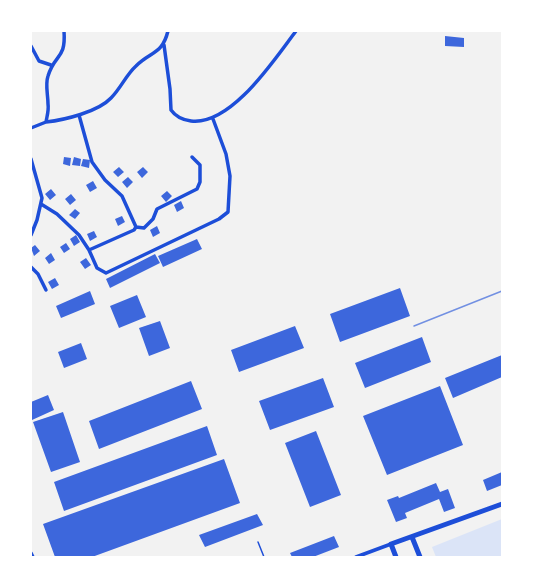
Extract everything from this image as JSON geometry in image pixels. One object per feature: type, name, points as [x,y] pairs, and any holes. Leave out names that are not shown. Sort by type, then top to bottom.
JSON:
[{"type":"main road","points":[[396,557],[391,544],[502,504]]},
{"type":"main road","points":[[412,537],[420,557]]},
{"type":"street","points":[[46,122],[48,105],[46,85],[51,65],[62,53],[65,45],[64,31]]},
{"type":"street","points":[[168,31],[164,45],[170,89],[171,110],[177,117],[186,121],[203,122],[213,119],[232,107],[248,91],[296,31]]},
{"type":"street","points":[[31,128],[46,122],[65,120],[79,115],[110,99],[136,65],[164,45]]},
{"type":"street","points":[[31,46],[39,61],[51,65]]},
{"type":"street","points":[[79,115],[92,162],[105,180],[122,196],[136,227]]},
{"type":"street","points":[[41,204],[57,214],[79,235],[89,250],[97,268],[106,273],[220,219],[228,212],[230,176],[226,154],[213,119]]},
{"type":"street","points":[[136,227],[144,228],[153,219],[157,209],[197,189],[200,182],[200,166],[192,157]]},
{"type":"street","points":[[31,159],[42,198],[37,220],[31,235]]},
{"type":"street","points":[[89,250],[134,230],[136,227]]},
{"type":"street","points":[[31,267],[38,274],[46,290]]},
{"type":"street","points":[[356,557],[391,544]]},
{"type":"street","points":[[31,553],[32,557]]},
{"type":"lane","points":[[258,542],[264,557]]},
{"type":"shaded area","points":[[502,519],[502,557],[436,557],[432,547]]},
{"type":"building","points":[[445,36],[464,38],[464,47],[445,46]]},
{"type":"building","points":[[64,157],[71,158],[70,166],[63,164]]},
{"type":"building","points":[[74,157],[81,159],[80,166],[72,165]]},
{"type":"building","points":[[83,159],[90,160],[89,168],[81,166]]},
{"type":"building","points":[[119,167],[124,172],[118,177],[113,172]]},
{"type":"building","points":[[143,167],[148,172],[142,178],[137,172]]},
{"type":"building","points":[[128,177],[133,182],[127,188],[122,182]]},
{"type":"building","points":[[93,181],[97,188],[90,192],[86,185]]},
{"type":"building","points":[[51,189],[56,195],[50,200],[45,194]]},
{"type":"building","points":[[167,191],[172,196],[166,202],[161,196]]},
{"type":"building","points":[[71,194],[76,200],[70,205],[65,199]]},
{"type":"building","points":[[181,201],[184,208],[177,212],[174,205]]},
{"type":"building","points":[[75,209],[80,213],[75,219],[69,215]]},
{"type":"building","points":[[122,216],[125,222],[118,226],[115,219]]},
{"type":"building","points":[[157,226],[160,233],[153,237],[150,230]]},
{"type":"building","points":[[94,231],[97,237],[90,241],[87,234]]},
{"type":"building","points":[[76,235],[80,242],[74,246],[70,239]]},
{"type":"building","points":[[197,239],[202,249],[163,267],[158,256]]},
{"type":"building","points":[[66,243],[70,249],[64,253],[60,247]]},
{"type":"building","points":[[35,245],[40,251],[34,256],[31,248]]},
{"type":"building","points":[[51,253],[55,260],[49,264],[45,258]]},
{"type":"building","points":[[155,254],[160,263],[110,288],[106,279]]},
{"type":"building","points":[[86,258],[91,265],[85,269],[80,262]]},
{"type":"building","points":[[55,278],[59,285],[52,289],[48,282]]},
{"type":"building","points":[[400,288],[410,316],[340,342],[330,314]]},
{"type":"building","points":[[90,291],[95,304],[61,318],[56,306]]},
{"type":"building","points":[[137,295],[146,317],[119,328],[110,306]]},
{"type":"building","points":[[160,321],[170,348],[149,356],[139,328]]},
{"type":"building","points":[[295,326],[304,348],[239,372],[231,350]]},
{"type":"building","points":[[422,337],[431,362],[365,388],[355,363]]},
{"type":"building","points":[[81,343],[87,359],[64,368],[58,352]]},
{"type":"building","points":[[502,355],[502,377],[453,398],[445,378]]},
{"type":"building","points":[[323,378],[334,407],[270,430],[259,401]]},
{"type":"building","points":[[191,381],[202,409],[99,449],[89,421]]},
{"type":"building","points":[[440,386],[463,445],[387,475],[363,416]]},
{"type":"building","points":[[48,395],[54,410],[32,420],[31,402]]},
{"type":"building","points":[[63,412],[80,462],[51,472],[33,422]]},
{"type":"building","points":[[207,426],[217,455],[64,511],[54,482]]},
{"type":"building","points":[[316,431],[341,495],[310,507],[285,443]]},
{"type":"building","points":[[224,459],[240,503],[92,557],[55,557],[43,524]]},
{"type":"building","points":[[502,472],[502,485],[487,491],[483,480]]},
{"type":"building","points":[[436,483],[440,492],[448,489],[455,508],[444,512],[439,499],[405,513],[407,518],[396,522],[387,500],[398,496],[399,498]]},
{"type":"building","points":[[257,514],[263,525],[205,547],[199,535]]},
{"type":"building","points":[[334,536],[339,547],[313,557],[292,557],[290,553]]},
{"type":"railway","points":[[414,326],[502,291]]}]
